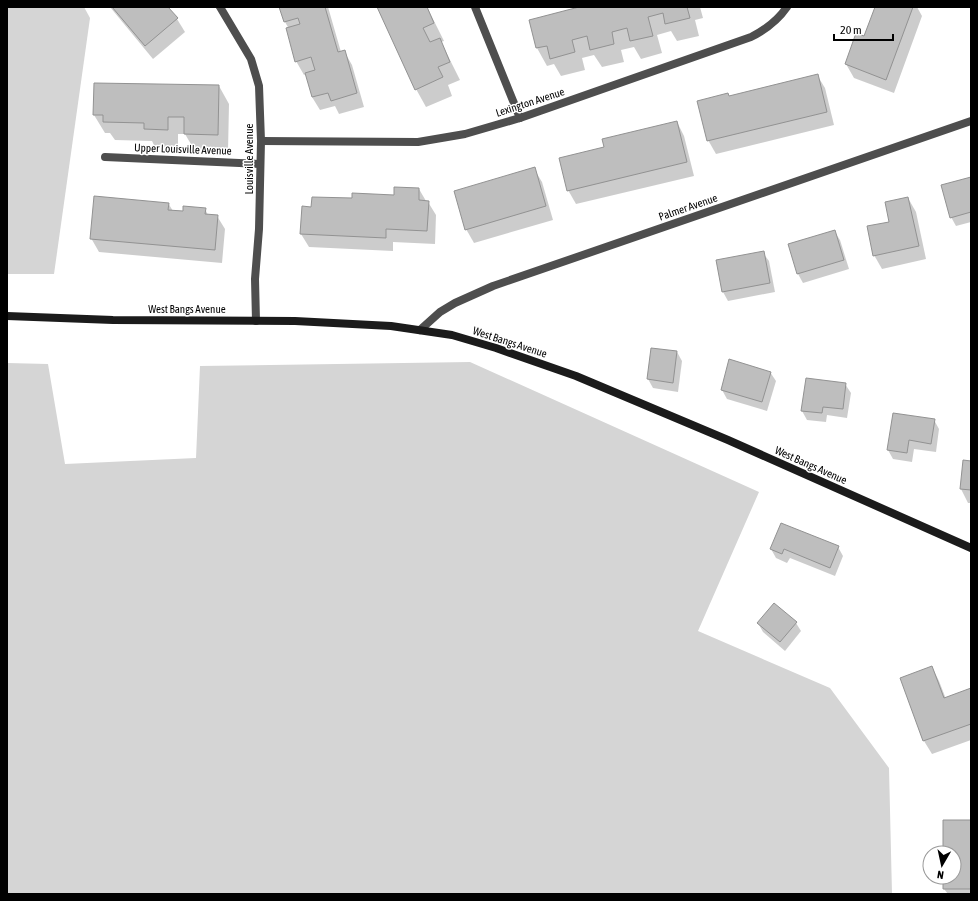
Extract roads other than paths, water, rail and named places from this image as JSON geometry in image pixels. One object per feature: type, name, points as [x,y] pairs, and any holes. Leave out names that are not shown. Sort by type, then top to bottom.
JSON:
[{"type":"street","name":"Louisville Avenue","points":[[220,7],[251,59],[259,86],[260,164],[259,229],[255,279],[256,321]]},
{"type":"street","points":[[475,7],[520,118]]},
{"type":"street","name":"Lexington Avenue","points":[[260,141],[418,142],[465,134],[520,118],[751,37],[762,32],[781,15],[787,7]]},
{"type":"street","name":"Palmer Avenue","points":[[420,330],[440,312],[455,303],[493,286],[971,121]]},
{"type":"street","name":"Upper Louisville Avenue","points":[[106,157],[260,164]]},
{"type":"street","name":"West Bangs Avenue","points":[[7,316],[113,320],[256,321],[384,326],[452,335],[496,348],[576,376],[728,440],[971,548]]}]
